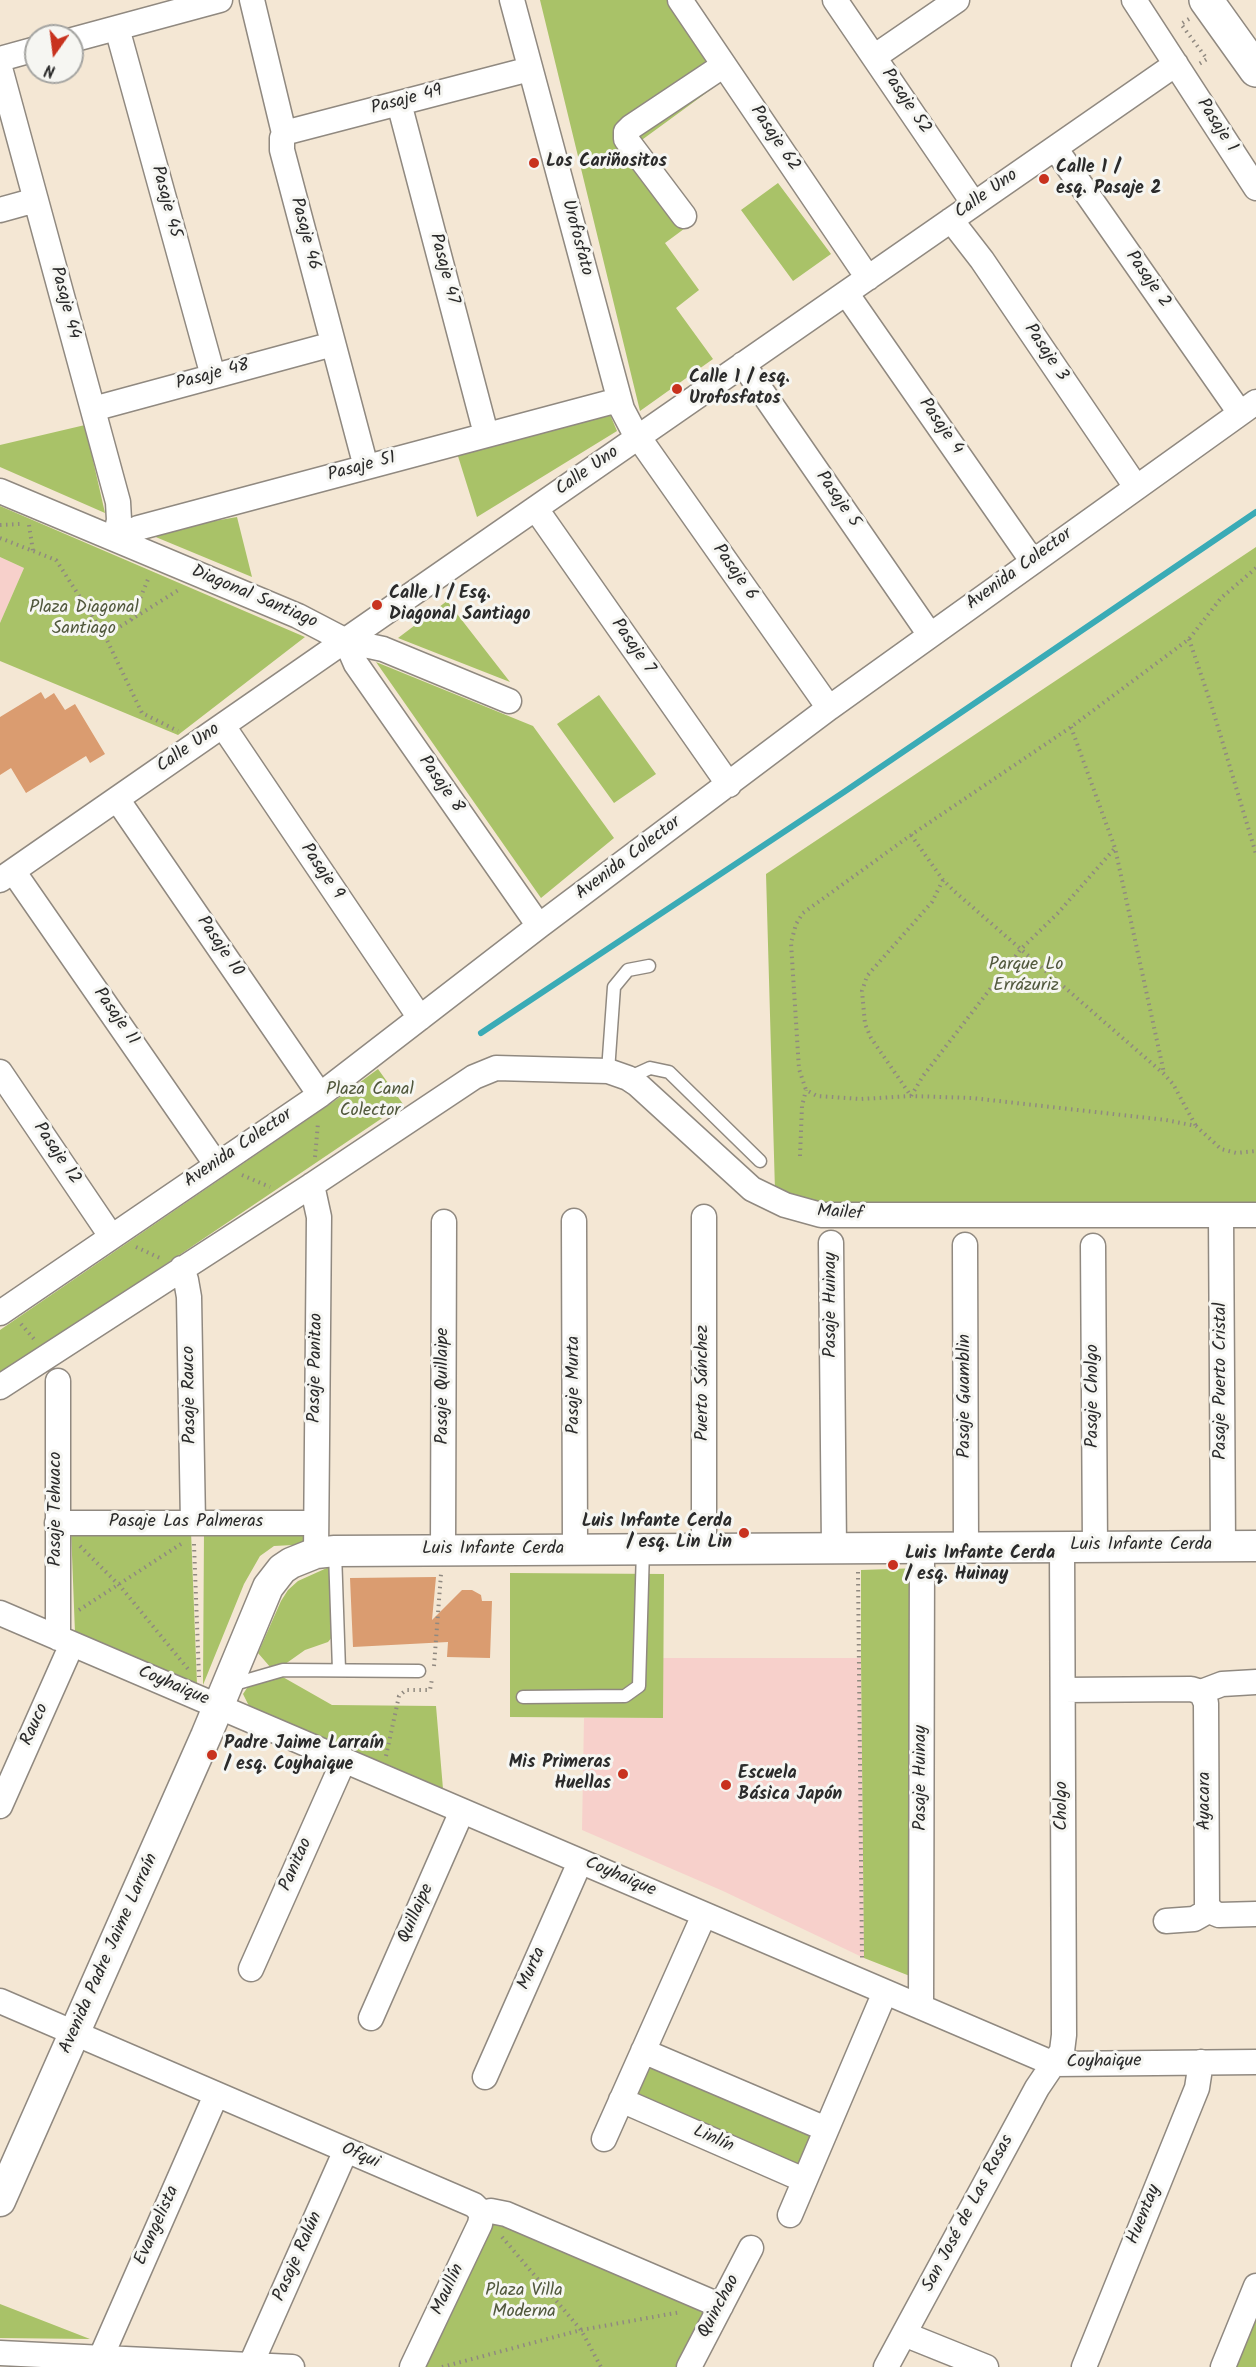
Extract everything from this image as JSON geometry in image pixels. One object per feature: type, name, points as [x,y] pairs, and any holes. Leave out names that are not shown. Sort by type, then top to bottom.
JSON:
[{"type":"main road","points":[[1206,0],[1256,70]]},
{"type":"street","points":[[84,37],[220,0]]},
{"type":"street","name":"Pasaje 46","points":[[252,0],[284,133],[282,150],[366,467]]},
{"type":"street","name":"Urofosfato","points":[[512,0],[619,399],[626,418],[639,437]]},
{"type":"street","name":"Pasaje 62","points":[[680,0],[868,278]]},
{"type":"street","name":"Pasaje 52","points":[[836,0],[974,204]]},
{"type":"street","points":[[874,57],[957,0]]},
{"type":"street","name":"Pasaje 1","points":[[1134,0],[1256,188]]},
{"type":"street","name":"Pasaje 45","points":[[117,28],[213,376]]},
{"type":"street","points":[[0,59],[24,52]]},
{"type":"street","name":"Calle Uno","points":[[6,875],[1176,64]]},
{"type":"street","points":[[684,216],[626,139],[626,132],[724,65]]},
{"type":"street","name":"Pasaje 44","points":[[0,68],[118,502],[119,519],[114,539]]},
{"type":"street","name":"Pasaje 49","points":[[284,133],[530,69]]},
{"type":"street","name":"Pasaje 47","points":[[399,103],[486,434]]},
{"type":"street","name":"Pasaje 2","points":[[1055,148],[1248,408]]},
{"type":"street","points":[[0,210],[36,200]]},
{"type":"street","name":"Pasaje 3","points":[[951,220],[982,260],[1136,487]]},
{"type":"street","name":"Pasaje 4","points":[[846,293],[1033,562]]},
{"type":"street","name":"Pasaje 48","points":[[93,409],[333,344]]},
{"type":"street","name":"Pasaje 5","points":[[744,364],[930,635]]},
{"type":"street","name":"Pasaje 51","points":[[114,539],[138,528],[611,402]]},
{"type":"street","name":"Avenida Colector","points":[[2,1306],[111,1236],[320,1095],[539,926],[829,708],[1248,408]]},
{"type":"street","name":"Pasaje 6","points":[[639,437],[829,708]]},
{"type":"street","name":"Diagonal Santiago","points":[[0,491],[298,616],[346,641],[383,649],[509,701]]},
{"type":"street","name":"Pasaje 7","points":[[536,509],[729,784]]},
{"type":"street","name":"Pasaje 8","points":[[346,641],[356,664],[539,926]]},
{"type":"street","name":"Pasaje 9","points":[[222,726],[420,1018]]},
{"type":"street","name":"Pasaje 10","points":[[117,799],[320,1095]]},
{"type":"street","name":"Pasaje 11","points":[[6,875],[216,1164]]},
{"type":"street","points":[[0,1387],[489,1069],[503,1067],[618,1075]]},
{"type":"street","name":"Pasaje 12","points":[[0,1072],[111,1236]]},
{"type":"street","name":"Mailef","points":[[618,1075],[637,1084],[752,1189],[785,1205],[821,1215],[1256,1215]]},
{"type":"street","name":"Pasaje Panitao","points":[[303,1191],[319,1217],[316,1523],[326,1552]]},
{"type":"street","name":"Pasaje Puerto Cristal","points":[[1221,1215],[1223,1546]]},
{"type":"street","name":"Puerto Sánchez","points":[[704,1217],[704,1549]]},
{"type":"street","name":"Pasaje Murta","points":[[574,1221],[575,1549]]},
{"type":"street","name":"Pasaje Quillaipe","points":[[443,1550],[444,1222]]},
{"type":"street","name":"Pasaje Huinay","points":[[831,1243],[846,1548]]},
{"type":"street","name":"Pasaje Guamblin","points":[[965,1245],[966,1547]]},
{"type":"street","name":"Pasaje Cholgo","points":[[1093,1246],[1095,1547]]},
{"type":"street","name":"Pasaje Rauco","points":[[182,1268],[189,1297],[194,1529]]},
{"type":"street","name":"Pasaje Tehuaco","points":[[58,1381],[57,1523],[63,1635]]},
{"type":"street","name":"Pasaje Las Palmeras","points":[[57,1523],[194,1529],[316,1523]]},
{"type":"street","name":"Luis Infante Cerda","points":[[223,1697],[268,1587],[275,1577],[291,1563],[326,1552],[1256,1546]]},
{"type":"street","name":"Cholgo","points":[[1054,2064],[1064,2043],[1062,1547]]},
{"type":"street","name":"Pasaje Huinay","points":[[921,2007],[922,1548]]},
{"type":"street","name":"Coyhaique","points":[[0,1613],[223,1697],[344,1760],[1054,2064],[1256,2062]]},
{"type":"street","name":"Rauco","points":[[0,1806],[63,1635]]},
{"type":"street","points":[[1063,1690],[1191,1689],[1201,1692],[1222,1684],[1256,1682]]},
{"type":"street","name":"Ayacara","points":[[1201,1692],[1206,1702],[1206,1901],[1210,1910]]},
{"type":"street","name":"Avenida Padre Jaime Larraín","points":[[0,2200],[223,1697]]},
{"type":"street","name":"Panitao","points":[[251,1969],[344,1760]]},
{"type":"street","name":"Quillaipe","points":[[371,2018],[462,1811]]},
{"type":"street","name":"Murta","points":[[485,2077],[580,1862]]},
{"type":"street","points":[[1166,1921],[1194,1919],[1210,1910],[1220,1915],[1256,1914]]},
{"type":"street","points":[[604,2139],[704,1914]]},
{"type":"street","points":[[790,2215],[885,1992]]},
{"type":"street","name":"Ofqui","points":[[0,2001],[474,2205],[482,2213],[491,2211],[506,2214],[721,2306]]},
{"type":"street","points":[[643,2050],[826,2129]]},
{"type":"street","name":"Huentay","points":[[1084,2367],[1197,2088],[1201,2062]]},
{"type":"street","name":"San José de Las Rosas","points":[[886,2367],[1037,2088],[1054,2064]]},
{"type":"street","name":"Evangelista","points":[[101,2357],[216,2095]]},
{"type":"street","name":"Linlín","points":[[621,2100],[804,2180]]},
{"type":"street","name":"Pasaje Ralún","points":[[251,2364],[346,2150]]},
{"type":"street","name":"Maullín","points":[[412,2367],[480,2224],[482,2213]]},
{"type":"street","name":"Quinchao","points":[[689,2367],[751,2248]]},
{"type":"street","points":[[1223,2367],[1256,2286]]},
{"type":"street","points":[[904,2334],[986,2367]]},
{"type":"street","points":[[0,2352],[55,2362],[101,2357],[210,2365],[251,2364],[292,2367]]},
{"type":"lane","points":[[649,966],[628,970],[615,987],[618,1075],[650,1068],[669,1072],[760,1161]]},
{"type":"lane","points":[[523,1697],[625,1696],[639,1686],[643,1549]]},
{"type":"lane","points":[[326,1552],[339,1670]]},
{"type":"lane","points":[[223,1697],[284,1670],[419,1671]]},
{"type":"path","points":[[1181,24],[1206,59]]},
{"type":"path","points":[[0,525],[29,524],[33,551]]},
{"type":"path","points":[[0,538],[56,560],[105,636],[142,713],[200,742]]},
{"type":"path","points":[[800,1156],[802,1106],[807,1090],[799,1069],[791,943],[796,924],[803,913],[911,834],[1071,727],[1189,639],[1221,598],[1256,568]]},
{"type":"path","points":[[131,620],[149,575],[160,580]]},
{"type":"path","points":[[170,584],[191,593]]},
{"type":"path","points":[[105,636],[180,589]]},
{"type":"path","points":[[1189,639],[1256,854]]},
{"type":"path","points":[[1071,727],[1115,848],[1164,1074]]},
{"type":"path","points":[[911,834],[943,879],[971,907],[1164,1074],[1173,1084],[1196,1126],[1221,1149],[1236,1153],[1256,1152]]},
{"type":"path","points":[[912,1096],[923,1076],[1021,949],[1058,913],[1115,848]]},
{"type":"path","points":[[912,1096],[871,1038],[865,1024],[862,991],[867,976],[932,902],[943,879]]},
{"type":"path","points":[[807,1090],[831,1098],[912,1096],[972,1098],[1166,1120],[1196,1126]]},
{"type":"path","points":[[216,1164],[303,1191],[320,1095]]},
{"type":"path","points":[[111,1236],[182,1268]]},
{"type":"path","points":[[57,1523],[120,1586],[200,1684],[194,1529]]},
{"type":"path","points":[[63,1635],[120,1586],[194,1529]]},
{"type":"path","points":[[846,1548],[862,1982]]},
{"type":"path","points":[[482,2213],[581,2330],[601,2367]]},
{"type":"path","points":[[442,2367],[581,2330],[721,2306]]},
{"type":"shaded area","points":[[0,557],[24,568],[0,623]]},
{"type":"shaded area","points":[[663,1658],[861,1658],[864,1958],[723,1891],[582,1830],[584,1718],[663,1718]]},
{"type":"green space","points":[[540,0],[671,0],[728,77],[639,142],[696,220],[665,243],[699,290],[676,308],[713,359],[640,411]]},
{"type":"green space","points":[[778,183],[831,254],[793,281],[741,210]]},
{"type":"green space","points":[[606,405],[617,431],[477,517],[457,453]]},
{"type":"green space","points":[[85,425],[105,513],[0,467],[0,445]]},
{"type":"green space","name":"Plaza Diagonal Santiago","points":[[0,506],[305,637],[178,735],[0,661],[0,623],[24,568],[0,557]]},
{"type":"green space","points":[[237,517],[252,577],[146,533]]},
{"type":"green space","name":"Parque Lo Errázuriz","points":[[1256,547],[1256,1206],[827,1207],[775,1191],[766,874]]},
{"type":"green space","points":[[447,601],[510,682],[398,638]]},
{"type":"green space","points":[[376,662],[533,726],[614,838],[541,898]]},
{"type":"green space","points":[[599,695],[656,774],[614,803],[557,724]]},
{"type":"green space","name":"Plaza Canal Colector","points":[[378,1069],[403,1104],[0,1376],[0,1330]]},
{"type":"green space","points":[[311,1527],[312,1544],[274,1546],[260,1556],[244,1584],[203,1685],[204,1531]]},
{"type":"green space","points":[[71,1529],[191,1531],[197,1685],[75,1633]]},
{"type":"green space","points":[[329,1567],[333,1636],[328,1642],[305,1650],[281,1667],[271,1668],[258,1653],[281,1601],[298,1581]]},
{"type":"green space","points":[[920,1568],[920,1980],[864,1958],[861,1570]]},
{"type":"green space","points":[[510,1573],[664,1574],[663,1718],[510,1717]]},
{"type":"green space","points":[[281,1676],[332,1705],[436,1706],[443,1789],[250,1708],[243,1694],[251,1682]]},
{"type":"green space","points":[[647,2058],[814,2132],[798,2166],[632,2092]]},
{"type":"green space","name":"Plaza Villa Moderna","points":[[493,2219],[710,2312],[681,2367],[423,2367]]},
{"type":"green space","points":[[0,2304],[90,2339],[0,2338]]},
{"type":"green space","points":[[1256,2312],[1256,2367],[1233,2367]]},
{"type":"building","points":[[41,692],[45,699],[54,693],[65,710],[75,704],[105,754],[90,763],[86,756],[26,793],[11,768],[0,775],[0,717]]},
{"type":"building","points":[[436,1577],[432,1620],[462,1590],[472,1590],[481,1595],[482,1601],[492,1601],[490,1658],[447,1657],[448,1642],[353,1647],[350,1578]]},
{"type":"waterway","points":[[481,1033],[844,792],[1256,512]]},
{"type":"place","name":"Los Cariñositos","points":[[534,163]]},
{"type":"place","name":"Calle 1 / esq. Pasaje 2","points":[[1044,179]]},
{"type":"place","name":"Calle 1 / esq. Urofosfatos","points":[[677,389]]},
{"type":"place","name":"Calle 1 / Esq. Diagonal Santiago","points":[[377,605]]},
{"type":"place","name":"Luis Infante Cerda / esq. Lin Lin","points":[[744,1533]]},
{"type":"place","name":"Luis Infante Cerda / esq. Huinay","points":[[893,1565]]},
{"type":"place","name":"Padre Jaime Larraín / esq. Coyhaique","points":[[212,1755]]},
{"type":"place","name":"Mis Primeras Huellas","points":[[623,1774]]},
{"type":"place","name":"Escuela Básica Japón","points":[[726,1785]]}]
